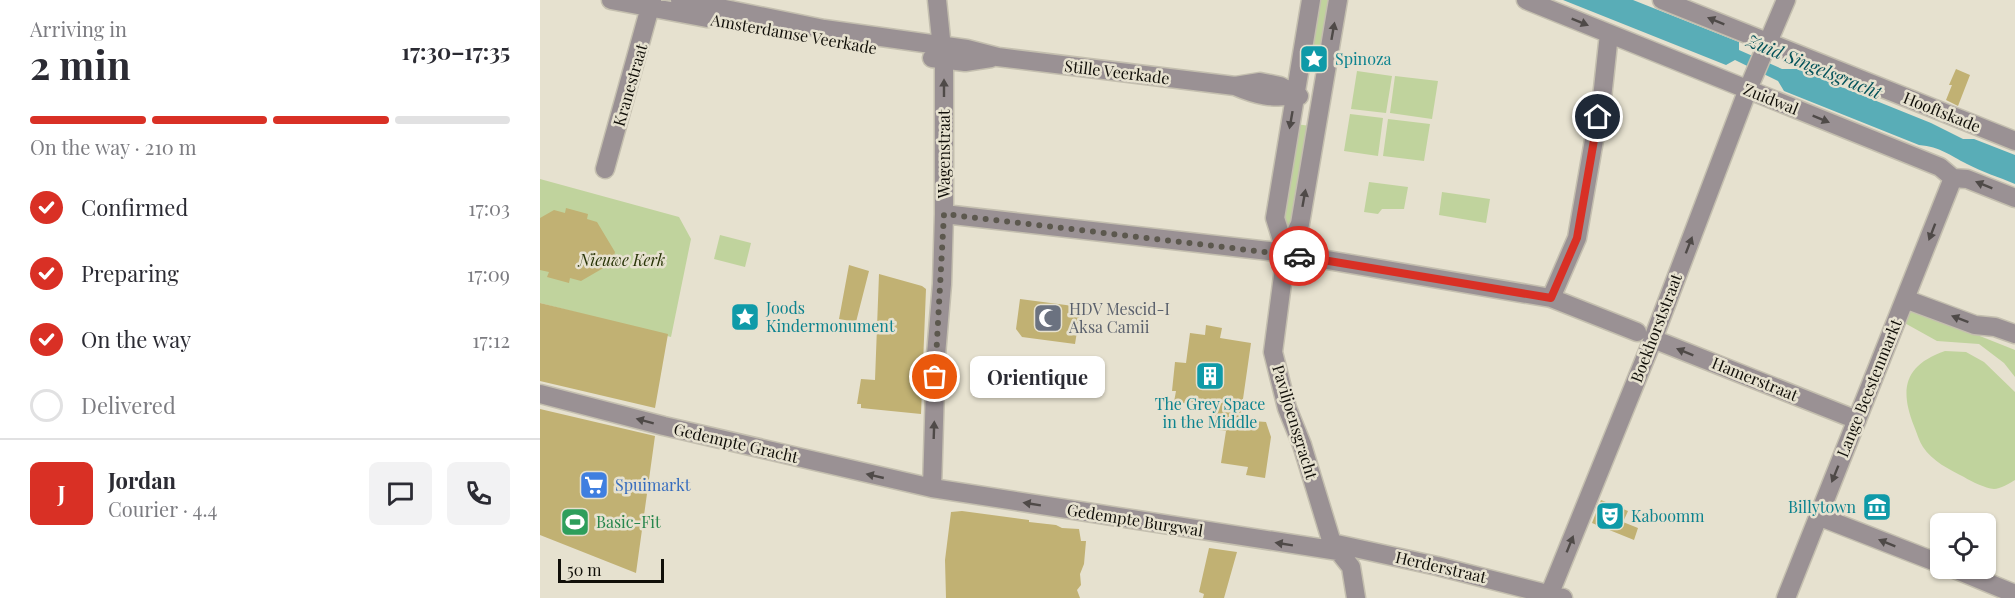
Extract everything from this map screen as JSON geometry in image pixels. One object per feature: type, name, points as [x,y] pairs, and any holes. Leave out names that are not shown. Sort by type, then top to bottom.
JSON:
[{"type":"street","name":"Amsterdamse Veerkade","points":[[611,0],[664,4],[837,43],[942,53]]},
{"type":"street","name":"Wagenstraat","points":[[932,489],[936,355],[942,284],[944,214],[942,53],[937,0]]},
{"type":"street","name":"Paviljoensgracht","points":[[1286,253],[1275,218],[1311,0]]},
{"type":"street","name":"Paviljoensgracht","points":[[1338,0],[1300,224],[1286,253],[1273,352],[1287,408],[1302,445],[1335,547],[1351,567],[1356,598]]},
{"type":"street","name":"Zuidwal","points":[[1526,0],[1609,34],[1759,66],[1940,167],[1953,178],[1967,178],[2015,198]]},
{"type":"street","points":[[1662,0],[1759,66]]},
{"type":"street","name":"Boekhorststraat","points":[[1554,596],[1645,335],[1786,0]]},
{"type":"street","name":"Kranestraat","points":[[604,169],[664,4]]},
{"type":"street","points":[[1551,298],[1577,238],[1598,110],[1602,98],[1609,34]]},
{"type":"street","name":"Stille Veerkade","points":[[942,53],[965,62],[998,57],[1235,86],[1260,82],[1280,86],[1295,95],[1320,103]]},
{"type":"street","name":"Hooftskade","points":[[1759,66],[2015,141]]},
{"type":"street","name":"Lange Beestenmarkt","points":[[1785,598],[1953,178]]},
{"type":"street","name":"Hamerstraat","points":[[944,214],[1286,253],[1551,298],[1857,420]]},
{"type":"street","points":[[1905,298],[1975,325],[1995,327],[2015,334]]},
{"type":"street","name":"Gedempte Gracht","points":[[540,394],[664,426],[932,489]]},
{"type":"street","name":"Gedempte Burgwal","points":[[932,489],[1335,547]]},
{"type":"street","points":[[1818,516],[1930,560]]},
{"type":"street","name":"Herderstraat","points":[[1335,547],[1554,596]]},
{"type":"street","points":[[1980,579],[2014,592]]},
{"type":"green space","points":[[1311,0],[1338,0],[1326,70],[1300,67]]},
{"type":"green space","points":[[1357,71],[1392,76],[1386,113],[1351,109]]},
{"type":"green space","points":[[1395,76],[1438,81],[1432,119],[1390,113]]},
{"type":"green space","points":[[1350,114],[1383,118],[1378,156],[1344,151]]},
{"type":"green space","points":[[1388,119],[1430,124],[1424,161],[1383,156]]},
{"type":"green space","points":[[1295,124],[1311,126],[1291,229],[1281,227]]},
{"type":"green space","name":"Nieuwe Kerk","points":[[540,179],[679,217],[691,239],[671,337],[540,303]]},
{"type":"green space","points":[[1369,182],[1408,187],[1404,209],[1382,209],[1378,214],[1364,212]]},
{"type":"green space","points":[[1442,192],[1490,199],[1486,223],[1439,215]]},
{"type":"green space","points":[[720,235],[751,243],[745,267],[714,259]]},
{"type":"green space","points":[[1907,307],[2015,350],[2015,377],[2004,363],[1979,344],[1937,341],[1901,321]]},
{"type":"green space","points":[[1945,351],[1966,352],[1984,362],[2015,392],[2015,480],[2002,487],[1994,489],[1983,486],[1947,468],[1931,457],[1919,440],[1907,400],[1909,380],[1921,363]]},
{"type":"water","points":[[1563,0],[1633,0],[1739,42],[1739,50],[1782,69],[1797,69],[1931,123],[1963,139],[1974,139],[2015,155],[2015,184],[1939,150],[1919,145],[1784,91],[1778,81],[1735,60],[1726,65]]},
{"type":"building","points":[[1956,69],[1970,75],[1958,106],[1946,100]]},
{"type":"building","name":"Nieuwe Kerk","points":[[566,208],[588,214],[587,219],[597,222],[615,252],[612,263],[581,281],[570,278],[569,283],[547,277],[549,272],[540,270],[540,218],[554,210],[565,213]]},
{"type":"building","points":[[849,265],[869,271],[856,322],[839,319]]},
{"type":"building","points":[[879,274],[926,289],[921,414],[861,408],[861,404],[857,404],[861,379],[875,380]]},
{"type":"building","name":"HDV Mescid-I Aksa Camii","points":[[1020,299],[1081,307],[1075,344],[1022,337],[1016,329]]},
{"type":"building","points":[[540,303],[668,334],[655,408],[540,381]]},
{"type":"building","name":"The Grey Space in the Middle","points":[[1206,325],[1222,328],[1220,338],[1251,343],[1240,420],[1266,422],[1271,437],[1265,478],[1246,475],[1248,467],[1221,463],[1226,431],[1213,429],[1217,407],[1174,402],[1176,391],[1172,391],[1175,362],[1186,363],[1190,333],[1205,335]]},
{"type":"building","name":"Spuimarkt","points":[[540,409],[655,436],[636,573],[540,535]]},
{"type":"building","name":"Kaboomm","points":[[1601,500],[1628,511],[1623,522],[1638,528],[1634,540],[1592,523]]},
{"type":"building","points":[[962,511],[1079,529],[1081,541],[1086,541],[1084,564],[1080,574],[1081,585],[1077,590],[1080,598],[946,598],[945,560],[951,512]]},
{"type":"building","points":[[1209,548],[1237,552],[1224,598],[1203,598],[1204,594],[1199,592]]},
{"type":"way so far","points":[[935,377],[942,284],[944,214],[1299,256]]},
{"type":"place","name":"Spinoza","points":[[1314,59]]},
{"type":"place","name":"Joods Kindermonument","points":[[745,317]]},
{"type":"place","name":"HDV Mescid-I Aksa Camii","points":[[1048,318]]},
{"type":"place","name":"The Grey Space in the Middle","points":[[1210,376]]},
{"type":"place","name":"Orientique","points":[[935,377]]},
{"type":"place","name":"Spuimarkt","points":[[594,485]]},
{"type":"place","name":"Billytown","points":[[1877,507]]},
{"type":"place","name":"Kaboomm","points":[[1610,516]]},
{"type":"place","name":"Basic-Fit","points":[[575,522]]},
{"type":"route","points":[[1299,256],[1551,298],[1577,238],[1598,117]]},
{"type":"water label","name":"Zuid Singelsgracht","points":[[1814,67]]}]
